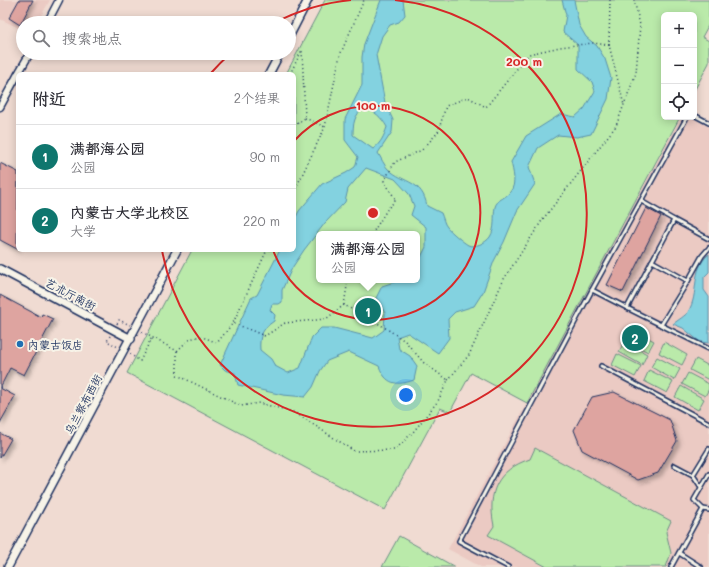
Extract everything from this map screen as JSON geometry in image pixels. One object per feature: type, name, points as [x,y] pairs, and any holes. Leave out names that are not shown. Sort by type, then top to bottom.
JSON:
[{"type":"street","points":[[50,16],[59,0]]},
{"type":"street","points":[[296,23],[308,0]]},
{"type":"street","points":[[19,72],[26,60]]},
{"type":"street","points":[[270,72],[276,60]]},
{"type":"street","points":[[0,107],[16,78]]},
{"type":"street","name":"乌兰察布西街","points":[[8,567],[131,339],[176,252]]},
{"type":"street","name":"艺术厅南街","points":[[0,269],[131,339]]},
{"type":"lane","points":[[697,117],[709,124]]},
{"type":"lane","points":[[508,567],[459,541],[592,290],[685,120]]},
{"type":"lane","points":[[641,201],[709,239]]},
{"type":"lane","points":[[627,308],[674,220]]},
{"type":"lane","points":[[661,325],[702,256],[709,248]]},
{"type":"lane","points":[[652,261],[688,281]]},
{"type":"lane","points":[[592,290],[709,349]]},
{"type":"lane","points":[[601,366],[709,423]]},
{"type":"lane","points":[[693,475],[709,449]]},
{"type":"lane","points":[[674,465],[693,475],[701,487]]},
{"type":"lane","points":[[709,474],[694,500],[703,508],[709,510]]},
{"type":"lane","points":[[705,481],[709,484]]},
{"type":"lane","points":[[671,567],[703,508]]},
{"type":"lane","points":[[679,553],[701,567]]},
{"type":"path","points":[[296,188],[325,126],[340,54],[364,0]]},
{"type":"path","points":[[610,0],[609,45],[624,105]]},
{"type":"path","points":[[266,252],[233,323],[217,343],[204,336],[195,337],[185,343],[177,351],[177,374],[241,406],[259,403],[294,412],[354,451],[395,450],[414,431],[438,401],[448,380],[469,356],[508,272],[543,219],[616,126],[636,72],[640,25],[634,0]]},
{"type":"path","points":[[374,231],[388,208],[396,200],[384,182],[395,162],[422,150],[438,132],[446,106],[468,97],[486,107],[528,54],[593,42],[609,45]]},
{"type":"path","points":[[291,72],[302,50],[305,118]]},
{"type":"path","points":[[305,118],[325,126]]},
{"type":"path","points":[[296,125],[305,118]]},
{"type":"path","points":[[233,323],[265,336],[285,323],[326,319],[344,305],[348,283]]},
{"type":"path","points":[[344,305],[381,325],[405,341],[424,363],[448,380]]},
{"type":"path","points":[[152,337],[177,351]]},
{"type":"shaded area","points":[[0,0],[50,0],[41,16],[16,16],[16,27],[0,19]]},
{"type":"shaded area","points":[[679,120],[696,120],[709,127],[709,567],[481,567],[448,549]]},
{"type":"green space","points":[[325,0],[709,0],[709,24],[702,37],[709,41],[709,63],[697,85],[697,12],[661,12],[661,120],[678,120],[527,403],[471,373],[450,412],[440,408],[385,510],[127,373],[191,252],[296,252],[296,72],[287,72],[293,60],[296,60],[296,55]]},
{"type":"green space","points":[[631,329],[654,341],[648,352],[625,340]]},
{"type":"green space","points":[[624,342],[647,354],[642,365],[619,352]]},
{"type":"green space","points":[[664,342],[687,355],[682,365],[659,353]]},
{"type":"green space","points":[[617,354],[641,366],[635,377],[612,365]]},
{"type":"green space","points":[[657,357],[680,369],[674,380],[651,367]]},
{"type":"green space","points":[[696,359],[709,366],[709,380],[690,370]]},
{"type":"green space","points":[[649,370],[673,382],[667,393],[644,381]]},
{"type":"green space","points":[[688,373],[709,384],[709,389],[705,396],[682,384]]},
{"type":"green space","points":[[681,386],[704,399],[698,410],[675,397]]},
{"type":"green space","points":[[535,448],[671,521],[666,532],[671,553],[666,567],[547,567],[488,535],[494,526],[492,503],[497,484],[509,469],[530,459]]},
{"type":"green space","points":[[399,536],[455,567],[382,567]]},
{"type":"water","points":[[381,0],[403,0],[405,15],[399,22],[390,25],[382,36],[376,55],[385,103],[393,120],[392,132],[378,153],[388,169],[417,187],[425,198],[427,206],[441,213],[445,224],[449,229],[463,242],[471,246],[483,243],[492,234],[496,204],[512,189],[514,177],[511,162],[526,136],[561,114],[575,117],[584,109],[595,91],[592,82],[578,69],[578,45],[563,32],[566,15],[562,0],[574,0],[579,25],[586,37],[597,46],[605,59],[611,78],[608,99],[591,134],[577,137],[558,135],[538,148],[529,167],[535,184],[517,211],[494,261],[483,292],[474,306],[455,312],[448,319],[449,338],[438,353],[408,333],[397,337],[399,349],[410,356],[417,366],[414,380],[402,383],[393,382],[385,377],[379,366],[349,352],[327,361],[320,371],[313,387],[305,397],[283,395],[238,385],[235,373],[225,370],[220,365],[251,298],[257,295],[279,252],[296,252],[296,217],[299,211],[322,184],[346,173],[355,167],[358,157],[345,140],[345,119],[362,85],[362,57],[364,44]],"holes":[[[364,108],[377,115],[387,127],[382,139],[373,149],[353,135],[353,127],[358,114]]]},
{"type":"water","points":[[709,254],[709,272],[704,277],[704,290],[709,297],[709,343],[700,342],[683,328],[673,324],[688,312],[692,305],[699,267]]},
{"type":"building","points":[[19,0],[33,0],[25,16],[16,16],[16,22],[9,18]]},
{"type":"building","points":[[0,163],[16,171],[16,248],[0,240]]},
{"type":"building","points":[[646,208],[661,216],[623,292],[607,285]]},
{"type":"building","name":"内蒙古饭店","points":[[0,295],[41,317],[42,314],[53,319],[24,375],[10,368],[0,388]]},
{"type":"building","points":[[0,388],[15,396],[0,423]]},
{"type":"building","points":[[614,392],[670,420],[677,441],[658,473],[638,480],[582,450],[574,430],[592,397]]},
{"type":"building","points":[[0,433],[11,439],[0,458]]},
{"type":"place","name":"满都海公园","points":[[368,311]]},
{"type":"place","name":"内蒙古大学北校区","points":[[635,338]]},
{"type":"place","name":"内蒙古饭店","points":[[20,344]]}]
